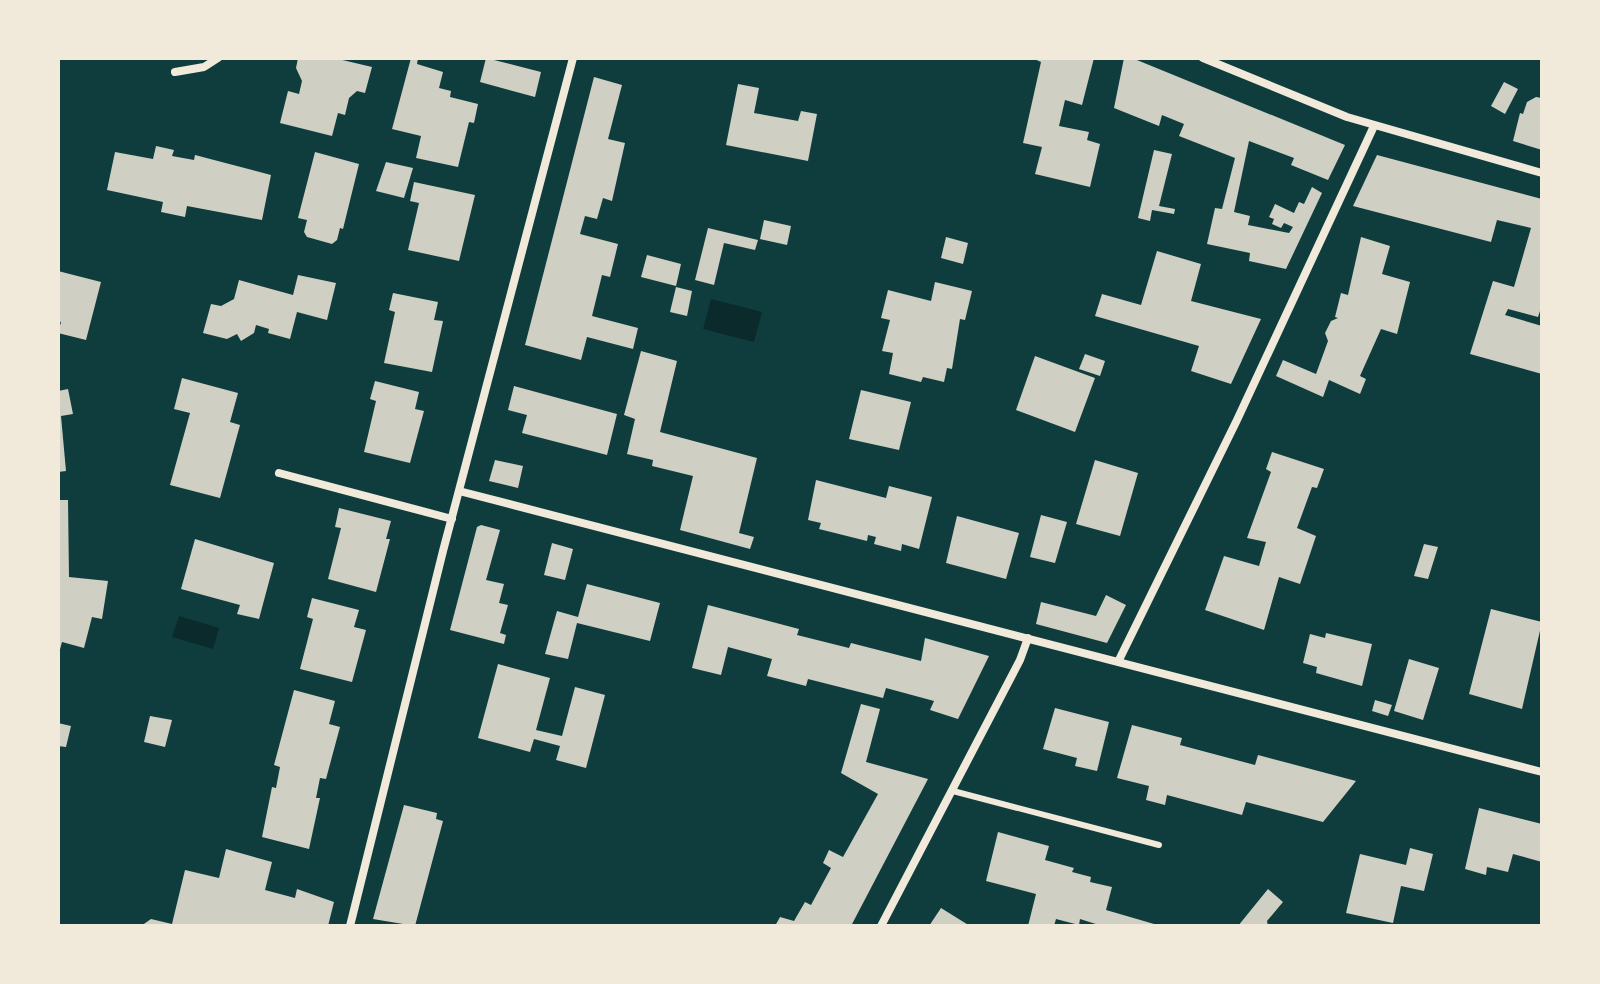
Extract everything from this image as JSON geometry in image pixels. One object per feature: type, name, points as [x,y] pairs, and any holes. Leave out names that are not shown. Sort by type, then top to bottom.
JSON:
[{"type":"street","points":[[175,72],[204,67],[218,58]]},
{"type":"street","points":[[350,926],[459,491],[573,58]]},
{"type":"street","points":[[1203,58],[1374,126],[1542,173]]},
{"type":"street","points":[[1118,662],[1237,420],[1374,126]]},
{"type":"street","points":[[279,473],[452,519]]},
{"type":"street","points":[[459,491],[1542,772]]},
{"type":"street","points":[[881,926],[1020,660],[1028,638]]},
{"type":"lane","points":[[953,791],[1159,845]]},
{"type":"water","points":[[711,299],[762,312],[754,342],[703,329]]},
{"type":"water","points":[[179,616],[219,628],[213,649],[172,637]]},
{"type":"building","points":[[298,58],[334,58],[372,67],[365,93],[357,91],[349,98],[345,115],[338,113],[332,136],[280,123],[288,91],[299,94],[302,81],[296,68]]},
{"type":"building","points":[[411,58],[418,58],[417,64],[443,72],[439,88],[451,91],[450,97],[478,104],[474,123],[469,122],[458,167],[416,158],[421,136],[392,129]]},
{"type":"building","points":[[486,58],[541,72],[535,97],[480,82]]},
{"type":"building","points":[[1032,58],[1094,58],[1082,105],[1065,100],[1059,126],[1089,132],[1087,140],[1100,144],[1090,187],[1035,174],[1042,147],[1023,143],[1041,62]]},
{"type":"building","points":[[1124,58],[1132,58],[1345,145],[1328,180],[1291,165],[1294,158],[1249,141],[1234,212],[1250,216],[1248,225],[1289,233],[1293,227],[1284,223],[1281,228],[1272,224],[1274,219],[1269,217],[1275,204],[1294,213],[1299,202],[1304,204],[1312,187],[1322,193],[1286,269],[1249,261],[1250,253],[1207,244],[1215,208],[1222,209],[1235,158],[1179,136],[1184,124],[1162,115],[1159,126],[1114,108]]},
{"type":"building","points":[[594,77],[622,85],[608,139],[625,143],[612,201],[603,198],[597,219],[585,216],[580,234],[618,244],[610,277],[602,275],[592,316],[638,328],[633,349],[587,337],[581,360],[525,345]]},
{"type":"building","points":[[1504,82],[1518,89],[1505,114],[1491,106]]},
{"type":"building","points":[[738,84],[759,88],[754,113],[798,121],[801,111],[817,114],[808,161],[726,145]]},
{"type":"building","points":[[1536,97],[1542,98],[1542,150],[1513,141],[1520,113],[1523,114],[1527,102]]},
{"type":"building","points":[[156,146],[174,150],[172,156],[194,160],[195,155],[271,175],[262,220],[187,206],[185,217],[161,212],[163,202],[107,190],[115,152],[153,159]]},
{"type":"building","points":[[1154,150],[1172,154],[1159,206],[1175,209],[1174,214],[1152,210],[1150,221],[1138,218]]},
{"type":"building","points":[[315,152],[359,164],[343,229],[340,228],[337,240],[332,244],[307,237],[304,232],[307,220],[298,218]]},
{"type":"building","points":[[1377,155],[1542,199],[1542,305],[1538,317],[1508,309],[1505,315],[1542,326],[1542,374],[1470,354],[1493,281],[1514,287],[1531,228],[1497,220],[1491,242],[1353,206]]},
{"type":"building","points":[[386,162],[413,168],[404,198],[376,191]]},
{"type":"building","points":[[414,182],[475,195],[459,261],[408,250],[419,203],[410,201]]},
{"type":"building","points":[[764,220],[791,226],[787,245],[760,239]]},
{"type":"building","points":[[708,228],[758,240],[755,250],[724,243],[714,285],[695,280]]},
{"type":"building","points":[[946,237],[968,243],[963,264],[941,258]]},
{"type":"building","points":[[1361,237],[1390,246],[1382,274],[1410,282],[1397,334],[1381,329],[1360,376],[1366,379],[1360,394],[1329,380],[1323,397],[1276,376],[1283,360],[1316,374],[1328,341],[1325,333],[1331,321],[1338,318],[1335,317],[1341,293],[1348,295]]},
{"type":"building","points":[[1157,251],[1201,264],[1191,301],[1261,319],[1231,384],[1191,371],[1199,346],[1095,316],[1102,294],[1141,305]]},
{"type":"building","points":[[647,255],[681,264],[676,286],[641,277]]},
{"type":"building","points":[[58,271],[101,282],[86,340],[58,333],[61,322],[58,321]]},
{"type":"building","points":[[298,275],[336,283],[327,320],[297,312],[290,339],[268,333],[269,329],[256,325],[254,333],[241,341],[237,334],[227,339],[203,333],[211,304],[221,306],[234,299],[239,280],[293,295]]},
{"type":"building","points":[[935,282],[972,291],[965,320],[960,319],[952,369],[947,368],[944,382],[923,377],[921,382],[889,374],[893,353],[882,351],[890,320],[881,318],[888,290],[931,301]]},
{"type":"building","points":[[676,287],[692,291],[687,316],[670,312]]},
{"type":"building","points":[[393,293],[438,302],[434,320],[443,321],[432,372],[384,363],[395,312],[389,310]]},
{"type":"building","points":[[641,351],[677,361],[660,432],[757,458],[739,533],[754,537],[750,549],[680,530],[693,476],[652,466],[653,460],[627,454],[635,419],[624,415]]},
{"type":"building","points":[[1085,354],[1105,361],[1100,376],[1079,369]]},
{"type":"building","points":[[1035,356],[1095,378],[1075,432],[1016,410]]},
{"type":"building","points":[[182,378],[238,393],[230,422],[240,425],[220,498],[170,485],[190,413],[174,409]]},
{"type":"building","points":[[375,381],[419,392],[415,409],[424,411],[410,463],[364,452],[376,401],[370,399]]},
{"type":"building","points":[[514,386],[617,414],[607,455],[522,433],[527,415],[508,410]]},
{"type":"building","points":[[68,389],[73,414],[61,416],[66,471],[58,472],[58,391]]},
{"type":"building","points":[[861,390],[911,402],[899,450],[849,439]]},
{"type":"building","points":[[1272,452],[1324,469],[1317,488],[1312,487],[1297,528],[1316,536],[1300,584],[1279,577],[1264,630],[1205,610],[1224,556],[1259,566],[1266,542],[1247,538],[1271,472],[1266,469]]},
{"type":"building","points":[[495,460],[523,466],[518,488],[489,481]]},
{"type":"building","points":[[1095,460],[1138,473],[1120,536],[1076,524]]},
{"type":"building","points":[[816,480],[886,498],[889,486],[932,497],[919,549],[902,544],[901,551],[874,544],[876,537],[868,535],[867,541],[819,529],[821,523],[808,520]]},
{"type":"building","points":[[58,500],[68,500],[69,577],[108,581],[102,619],[92,617],[84,648],[62,642],[59,653]]},
{"type":"building","points":[[339,508],[391,521],[386,539],[390,539],[376,592],[328,579],[341,528],[335,527]]},
{"type":"building","points":[[1041,515],[1067,522],[1055,563],[1030,557]]},
{"type":"building","points":[[957,516],[1019,533],[1006,579],[946,563]]},
{"type":"building","points":[[481,525],[500,530],[486,580],[504,584],[499,603],[508,605],[500,633],[506,635],[504,644],[450,630],[477,527]]},
{"type":"building","points":[[195,539],[274,563],[259,619],[237,614],[240,605],[181,589]]},
{"type":"building","points":[[552,543],[573,549],[565,580],[544,575]]},
{"type":"building","points":[[1424,544],[1438,547],[1428,579],[1414,576]]},
{"type":"building","points":[[587,584],[660,603],[650,641],[577,623],[568,659],[545,654],[557,611],[578,617]]},
{"type":"building","points":[[1106,595],[1126,605],[1107,643],[1036,624],[1041,602],[1096,616]]},
{"type":"building","points":[[312,598],[359,610],[354,627],[366,630],[352,682],[300,669],[313,619],[307,617]]},
{"type":"building","points":[[708,605],[799,629],[797,635],[849,648],[851,643],[921,661],[925,638],[989,656],[958,719],[930,710],[934,701],[886,688],[883,698],[808,679],[806,686],[767,676],[772,659],[728,647],[721,675],[692,668]]},
{"type":"building","points":[[1491,609],[1542,622],[1522,709],[1469,694]]},
{"type":"building","points":[[1326,633],[1372,644],[1362,686],[1316,673],[1317,667],[1303,663],[1310,634],[1325,638]]},
{"type":"building","points":[[1409,659],[1439,668],[1423,720],[1394,711]]},
{"type":"building","points":[[498,664],[550,678],[536,730],[562,736],[575,687],[605,695],[586,768],[556,760],[560,746],[534,739],[530,752],[478,738]]},
{"type":"building","points":[[294,690],[335,701],[329,724],[340,727],[326,779],[320,778],[316,798],[320,798],[309,849],[262,837],[272,787],[276,788],[280,767],[274,765]]},
{"type":"building","points":[[1375,700],[1392,705],[1388,716],[1372,711]]},
{"type":"building","points":[[861,704],[880,709],[866,762],[928,779],[851,926],[775,926],[780,917],[794,921],[805,902],[811,905],[831,868],[823,863],[829,850],[843,857],[878,794],[841,773]]},
{"type":"building","points":[[1055,708],[1109,722],[1097,771],[1075,766],[1077,758],[1043,749]]},
{"type":"building","points":[[150,716],[172,720],[165,747],[144,742]]},
{"type":"building","points":[[58,723],[71,726],[66,747],[58,746]]},
{"type":"building","points":[[1132,725],[1182,738],[1180,745],[1255,765],[1258,755],[1356,781],[1323,822],[1246,802],[1242,815],[1167,795],[1165,805],[1146,800],[1149,786],[1117,778]]},
{"type":"building","points":[[404,805],[437,813],[436,819],[443,821],[415,926],[373,919]]},
{"type":"building","points":[[1479,808],[1542,824],[1542,862],[1513,854],[1508,872],[1487,867],[1486,875],[1465,869]]},
{"type":"building","points":[[998,832],[1049,846],[1045,860],[1074,868],[1072,872],[1091,877],[1090,882],[1112,887],[1106,910],[1161,926],[1102,926],[1080,919],[1079,925],[1056,919],[1054,926],[1028,926],[1036,894],[986,881]]},
{"type":"building","points":[[1410,848],[1433,854],[1424,891],[1401,886],[1393,923],[1346,913],[1360,854],[1406,865]]},
{"type":"building","points":[[226,849],[272,862],[265,890],[295,898],[297,889],[334,902],[328,926],[141,926],[151,919],[172,924],[185,870],[219,878]]},
{"type":"building","points":[[1268,889],[1283,902],[1267,921],[1268,926],[1238,926]]},
{"type":"building","points":[[941,908],[970,926],[929,926]]}]
